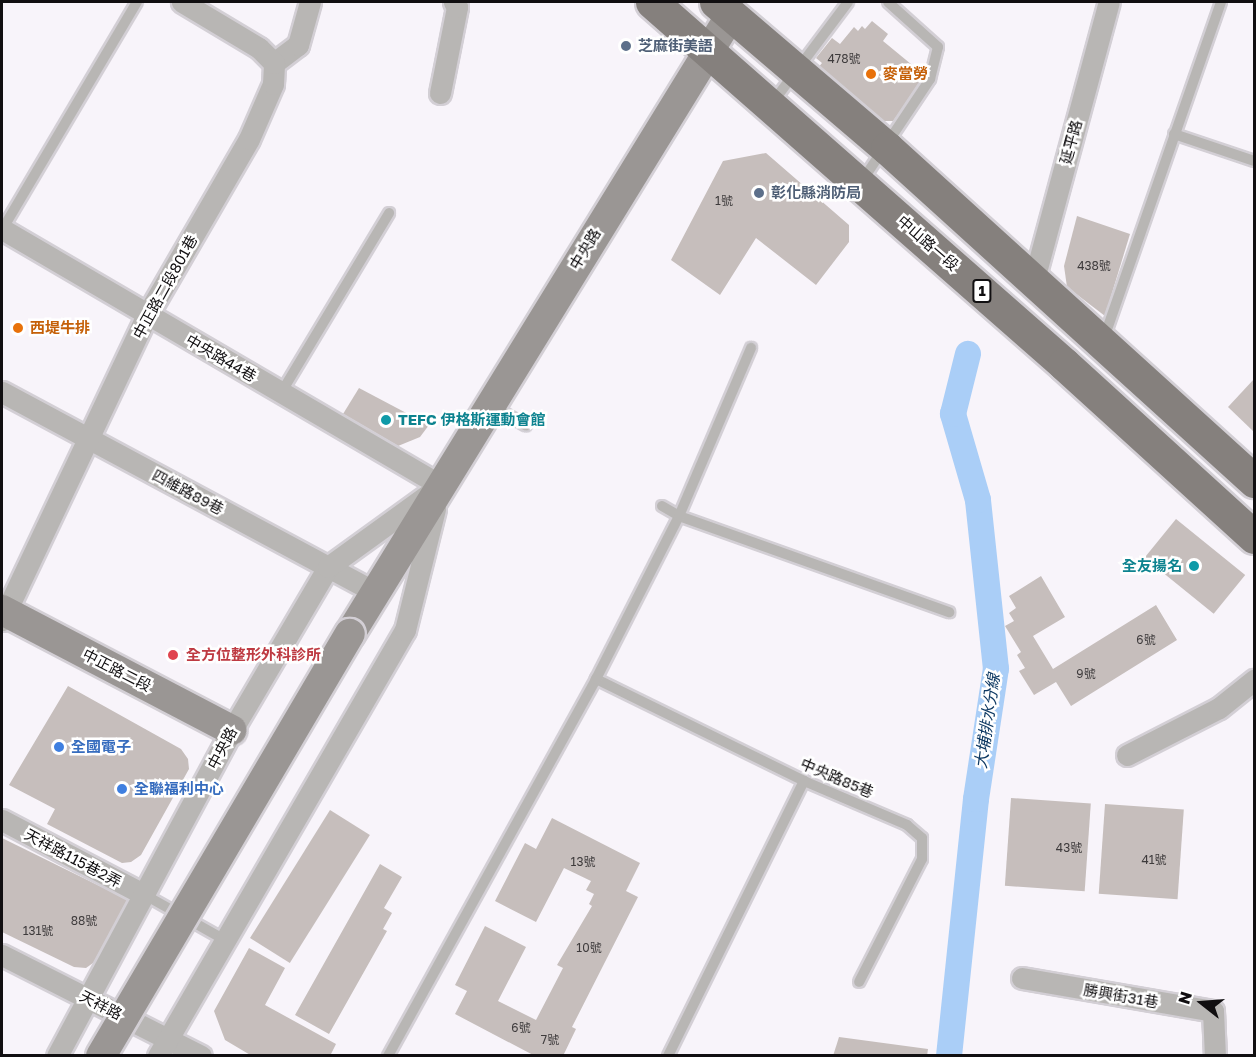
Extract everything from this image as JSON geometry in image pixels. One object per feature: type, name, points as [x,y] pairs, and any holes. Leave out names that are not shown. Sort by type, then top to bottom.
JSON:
[{"type":"main road","name":"中山路一段","points":[[652,2],[707,48],[1254,537]]},
{"type":"main road","points":[[724,8],[886,147],[1033,284],[1254,481]]},
{"type":"street","points":[[182,2],[259,48],[274,63],[297,45],[310,2]]},
{"type":"street","points":[[440,93],[457,7],[454,2]]},
{"type":"street","name":"延平路","points":[[1033,284],[1109,2]]},
{"type":"street","name":"中央路","points":[[101,1056],[375,592],[707,48],[724,8]]},
{"type":"street","name":"中正路二段801巷","points":[[3,614],[147,315],[253,130],[269,94],[274,63]]},
{"type":"street","name":"中央路44巷","points":[[2,230],[440,485]]},
{"type":"street","name":"四維路89巷","points":[[2,392],[375,592]]},
{"type":"street","name":"中央路","points":[[57,1056],[232,730],[328,567],[440,485]]},
{"type":"street","name":"中央路","points":[[163,1048],[405,630],[440,485]]},
{"type":"street","name":"中正路二段","points":[[3,614],[232,730]]},
{"type":"street","points":[[1127,755],[1219,708],[1254,680]]},
{"type":"street","name":"天祥路115巷2弄","points":[[2,820],[145,895]]},
{"type":"street","name":"天祥路","points":[[2,955],[89,999],[163,1048],[201,1056]]},
{"type":"street","name":"勝興街31巷","points":[[1022,978],[1213,1011],[1215,1056]]},
{"type":"lane","points":[[2,230],[137,2]]},
{"type":"lane","points":[[771,105],[848,2]]},
{"type":"lane","points":[[860,184],[930,79],[938,47],[888,2]]},
{"type":"lane","points":[[1102,346],[1221,2]]},
{"type":"lane","points":[[1174,134],[1254,161]]},
{"type":"lane","points":[[281,393],[389,213]]},
{"type":"lane","points":[[388,1056],[596,679],[679,516],[751,348]]},
{"type":"lane","points":[[490,405],[526,426]]},
{"type":"lane","points":[[662,506],[679,516],[949,612]]},
{"type":"lane","name":"中央路85巷","points":[[596,679],[804,781],[908,825],[922,838],[922,859],[859,982]]},
{"type":"lane","points":[[668,1056],[804,781]]},
{"type":"lane","points":[[145,895],[225,940]]},
{"type":"building","name":"麥當勞","points":[[872,21],[888,34],[883,41],[917,69],[915,79],[922,85],[893,121],[882,121],[818,68],[822,63],[816,58],[832,38],[840,44],[854,27],[858,31],[862,26],[865,29]]},
{"type":"building","name":"彰化縣消防局","points":[[766,153],[849,225],[849,242],[816,285],[756,238],[720,295],[671,260],[723,161]]},
{"type":"building","points":[[1077,216],[1130,234],[1105,316],[1067,287],[1064,266]]},
{"type":"building","points":[[1254,379],[1254,432],[1228,407]]},
{"type":"building","name":"TEFC 伊格斯運動會館","points":[[359,388],[429,425],[420,437],[398,446],[343,414]]},
{"type":"building","name":"全友揚名","points":[[1176,519],[1245,575],[1214,614],[1145,558]]},
{"type":"building","points":[[1041,576],[1065,617],[1033,636],[1053,669],[1156,605],[1177,640],[1071,706],[1056,682],[1034,695],[1019,671],[1025,668],[1017,655],[1021,652],[1005,626],[1014,621],[1009,613],[1016,608],[1009,596]]},
{"type":"building","name":"全聯福利中心","points":[[68,686],[181,749],[188,759],[189,769],[141,855],[131,862],[122,863],[47,824],[55,809],[9,785]]},
{"type":"building","points":[[1011,798],[1091,804],[1085,891],[1005,886]]},
{"type":"building","points":[[1105,804],[1184,810],[1178,899],[1099,894]]},
{"type":"building","points":[[330,810],[370,835],[290,963],[250,938]]},
{"type":"building","points":[[552,818],[640,863],[626,891],[638,897],[572,1027],[576,1029],[563,1056],[535,1056],[455,1014],[467,991],[455,985],[485,926],[526,947],[498,1001],[536,1020],[563,968],[557,965],[592,906],[589,904],[594,894],[586,890],[591,881],[564,868],[536,922],[495,901],[525,843],[536,849]]},
{"type":"building","points":[[2,838],[128,900],[100,958],[86,968],[74,967],[2,932]]},
{"type":"building","points":[[380,864],[402,877],[384,908],[392,913],[383,929],[387,931],[329,1034],[295,1015]]},
{"type":"building","points":[[249,948],[285,968],[265,1005],[336,1044],[330,1056],[252,1056],[225,1040],[214,1011]]},
{"type":"building","points":[[839,1037],[928,1049],[927,1056],[833,1056]]},
{"type":"waterway","name":"大埔排水分線","points":[[949,1056],[976,799],[996,669],[978,500],[953,414],[968,354]]},
{"type":"place","name":"芝麻街美語","points":[[626,46]]},
{"type":"place","name":"麥當勞","points":[[871,74]]},
{"type":"place","name":"彰化縣消防局","points":[[759,193]]},
{"type":"place","name":"西堤牛排","points":[[18,328]]},
{"type":"place","name":"TEFC 伊格斯運動會館","points":[[386,420]]},
{"type":"place","name":"全友揚名","points":[[1194,566]]},
{"type":"place","name":"全方位整形外科診所","points":[[173,655]]},
{"type":"place","name":"全國電子","points":[[59,747]]},
{"type":"place","name":"全聯福利中心","points":[[122,789]]}]
